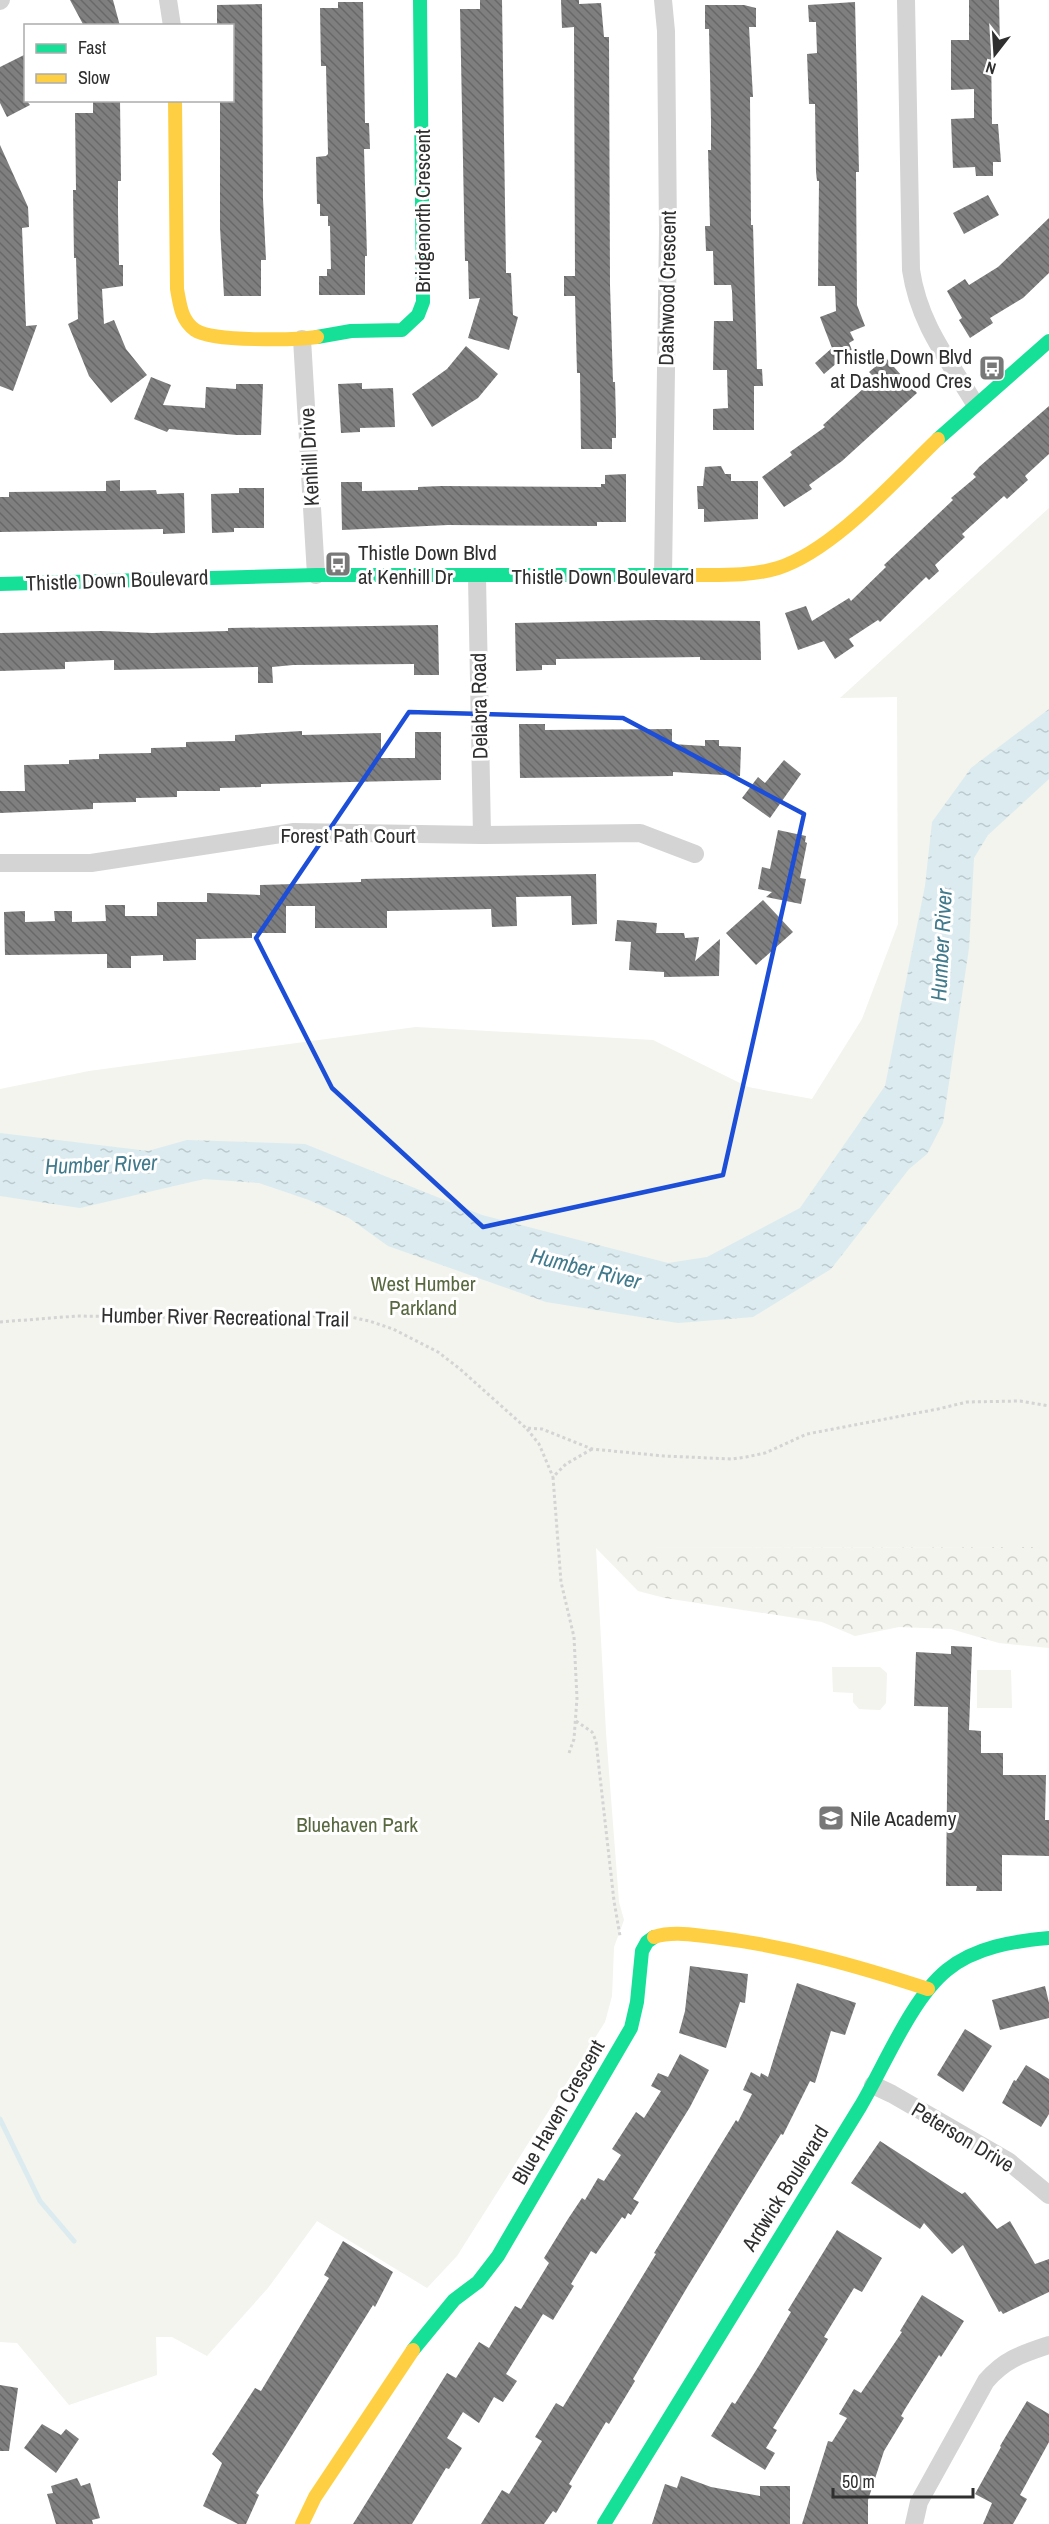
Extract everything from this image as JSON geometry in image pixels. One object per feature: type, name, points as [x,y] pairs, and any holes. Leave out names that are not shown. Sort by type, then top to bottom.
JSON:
[{"type":"street","points":[[168,0],[172,24]]},
{"type":"street","name":"Bridgenorth Crescent","points":[[175,102],[177,290],[181,314],[196,331],[215,337],[302,339],[351,331],[402,330],[418,315],[423,302],[420,0]]},
{"type":"street","name":"Dashwood Crescent","points":[[663,0],[666,32],[668,232],[663,576]]},
{"type":"street","points":[[906,0],[911,270],[914,288],[928,328],[975,405]]},
{"type":"street","name":"Kenhill Drive","points":[[302,339],[316,575]]},
{"type":"street","name":"Thistle Down Boulevard","points":[[0,584],[316,575],[663,576],[745,575],[770,572],[814,552],[833,538],[975,405],[1049,341]]},
{"type":"street","name":"Delabra Road","points":[[477,577],[482,835]]},
{"type":"street","name":"Forest Path Court","points":[[0,863],[91,862],[294,832],[482,835],[640,833],[672,843],[695,854]]},
{"type":"street","name":"Blue Haven Crescent","points":[[302,2524],[315,2497],[410,2354],[454,2300],[478,2282],[498,2256],[631,2028],[637,2002],[640,1954],[642,1947],[652,1938],[666,1934],[750,1940],[928,1989]]},
{"type":"street","name":"Ardwick Boulevard","points":[[604,2524],[873,2085],[928,1989],[946,1970],[991,1948],[1013,1941],[1049,1938]]},
{"type":"street","name":"Peterson Drive","points":[[873,2085],[1008,2161],[1049,2195]]},
{"type":"street","points":[[914,2524],[918,2502],[987,2381],[999,2367],[1014,2357],[1049,2345]]},
{"type":"path","name":"Humber River Recreational Trail","points":[[0,1322],[77,1316],[346,1316],[401,1332],[438,1352],[526,1428],[542,1429],[592,1449],[664,1456],[732,1459],[765,1452],[807,1434],[967,1402],[1020,1401],[1049,1406]]},
{"type":"path","points":[[526,1428],[538,1444],[554,1477],[561,1582],[574,1637],[576,1721],[574,1739],[569,1753]]},
{"type":"path","points":[[554,1477],[566,1464],[592,1449]]},
{"type":"path","points":[[576,1721],[592,1732],[597,1741],[620,1936]]},
{"type":"highlighted area","points":[[409,712],[623,718],[804,814],[723,1175],[483,1227],[332,1088],[256,938]]},
{"type":"green space","name":"West Humber Parkland","points":[[1049,508],[1049,1547],[596,1548],[606,1733],[619,1902],[624,1920],[614,1947],[612,1996],[605,2022],[457,2256],[427,2288],[317,2221],[268,2288],[207,2356],[172,2337],[156,2337],[157,2375],[69,2405],[17,2343],[0,2342],[0,1089],[89,1071],[416,1027],[653,1040],[748,1087],[812,1099],[862,1019],[898,924],[897,697],[840,698]]},
{"type":"green space","points":[[1049,1547],[1049,1648],[999,1643],[951,1629],[899,1627],[855,1636],[822,1622],[665,1598],[638,1591],[596,1548]]},
{"type":"green space","points":[[832,1667],[880,1667],[887,1673],[886,1703],[880,1710],[859,1709],[853,1702],[853,1693],[833,1692]]},
{"type":"green space","points":[[977,1670],[1011,1670],[1012,1708],[977,1708]]},
{"type":"water","name":"Humber River","points":[[1049,709],[1049,779],[988,835],[974,858],[969,948],[943,1123],[927,1154],[909,1169],[831,1269],[753,1317],[678,1323],[546,1302],[388,1246],[349,1218],[309,1200],[259,1183],[204,1179],[80,1208],[0,1196],[0,1133],[148,1151],[187,1140],[305,1144],[482,1215],[668,1263],[707,1257],[800,1208],[885,1086],[925,886],[932,822],[971,768]]},
{"type":"building","points":[[70,0],[113,0],[119,24],[83,24]]},
{"type":"building","points":[[480,0],[502,0],[506,273],[511,273],[513,315],[518,317],[509,350],[468,338],[480,298],[469,299],[468,261],[465,261],[460,9],[480,9]]},
{"type":"building","points":[[561,0],[579,0],[579,4],[601,3],[604,37],[609,37],[610,285],[616,420],[616,438],[612,438],[612,449],[581,449],[580,373],[577,373],[575,296],[564,296],[564,276],[575,276],[574,27],[562,28]]},
{"type":"building","points":[[969,0],[999,0],[1000,48],[991,48],[992,124],[998,124],[1001,162],[993,162],[993,176],[976,176],[975,167],[953,168],[951,119],[974,118],[974,89],[951,90],[951,40],[969,40]]},
{"type":"building","points":[[338,2],[363,2],[365,123],[369,123],[370,149],[364,149],[367,256],[365,256],[365,295],[319,295],[319,276],[327,276],[327,269],[331,269],[328,216],[320,216],[320,204],[317,204],[316,157],[328,154],[326,66],[321,66],[320,8],[338,8]]},
{"type":"building","points":[[855,2],[859,172],[856,172],[857,305],[865,326],[850,332],[854,340],[849,343],[852,350],[824,374],[815,363],[832,348],[820,317],[836,311],[835,286],[818,286],[819,181],[817,181],[816,172],[815,104],[809,104],[807,54],[817,53],[816,22],[809,22],[808,5]]},
{"type":"building","points":[[262,4],[263,199],[266,260],[261,260],[261,296],[224,296],[220,228],[220,102],[234,102],[234,24],[217,24],[217,5]]},
{"type":"building","points":[[705,5],[744,5],[756,8],[756,27],[749,27],[753,97],[750,97],[751,225],[753,225],[757,369],[762,369],[763,386],[754,386],[754,430],[713,430],[713,409],[728,408],[727,370],[713,370],[714,321],[733,321],[731,285],[714,285],[713,251],[706,251],[705,226],[710,226],[708,150],[711,150],[711,120],[709,29],[705,29]]},
{"type":"building","points":[[24,55],[24,102],[30,105],[7,117],[0,103],[0,67]]},
{"type":"building","points":[[93,102],[120,102],[121,181],[118,181],[118,212],[119,265],[123,265],[123,286],[102,289],[104,324],[114,320],[126,349],[147,375],[111,403],[89,376],[68,324],[78,319],[73,190],[76,190],[75,113],[93,113]]},
{"type":"building","points":[[0,145],[28,207],[29,227],[22,228],[26,326],[37,325],[13,391],[0,386]]},
{"type":"building","points":[[988,195],[999,215],[964,234],[953,213]]},
{"type":"building","points":[[1049,218],[1049,273],[1023,298],[990,318],[993,323],[970,338],[959,320],[962,318],[947,291],[965,279],[969,285],[998,267]]},
{"type":"building","points":[[466,346],[498,374],[478,398],[432,427],[412,394],[447,369]]},
{"type":"building","points":[[886,358],[917,393],[842,461],[809,485],[812,489],[784,507],[762,477],[792,455],[790,452],[825,427],[823,425],[875,378],[869,372]]},
{"type":"building","points":[[151,377],[171,385],[163,405],[205,408],[206,387],[236,389],[236,384],[263,384],[261,435],[169,429],[167,432],[134,419]]},
{"type":"building","points":[[362,383],[362,389],[393,388],[395,427],[360,428],[360,432],[341,433],[338,384]]},
{"type":"building","points":[[1049,406],[1049,454],[1025,476],[1028,480],[1007,499],[1004,496],[962,534],[965,537],[935,565],[939,571],[929,580],[926,577],[880,622],[878,620],[849,639],[854,646],[835,659],[824,641],[798,650],[785,613],[806,606],[812,621],[849,598],[851,601],[886,567],[884,565],[953,500],[951,498],[976,477],[973,474],[979,467]]},
{"type":"building","points":[[721,466],[725,474],[731,474],[731,481],[758,481],[758,519],[704,522],[704,509],[698,509],[697,486],[703,486],[705,467]]},
{"type":"building","points":[[626,474],[626,522],[597,522],[597,526],[448,525],[342,530],[341,482],[362,482],[362,491],[418,490],[418,487],[442,486],[601,487],[601,484],[605,484],[605,475]]},
{"type":"building","points":[[120,480],[120,491],[156,490],[157,494],[184,493],[185,533],[163,534],[163,529],[0,532],[0,497],[9,497],[9,492],[106,491],[106,481]]},
{"type":"building","points":[[239,488],[264,488],[264,528],[234,528],[234,532],[212,533],[211,494],[239,493]]},
{"type":"building","points":[[655,620],[760,621],[761,660],[700,660],[700,657],[556,659],[556,665],[542,665],[542,670],[516,671],[515,623]]},
{"type":"building","points":[[438,625],[439,675],[414,675],[414,664],[293,665],[272,667],[273,683],[258,683],[258,667],[114,670],[114,660],[65,662],[65,669],[0,671],[0,633],[102,631],[152,633],[228,631],[228,628]]},
{"type":"building","points":[[519,724],[545,724],[545,730],[672,729],[672,744],[705,746],[705,740],[719,740],[719,746],[741,747],[740,776],[673,772],[673,776],[520,778]]},
{"type":"building","points":[[302,731],[302,735],[381,733],[381,758],[415,758],[415,732],[441,732],[441,780],[261,784],[261,787],[220,788],[220,791],[177,791],[177,797],[136,798],[136,802],[93,803],[93,809],[0,813],[0,791],[25,791],[24,765],[69,764],[69,760],[99,759],[99,754],[151,753],[151,748],[186,747],[186,742],[235,741],[235,735]]},
{"type":"building","points":[[784,760],[801,774],[770,818],[742,798],[758,777],[765,783]]},
{"type":"building","points":[[778,830],[806,836],[805,842],[807,843],[800,878],[806,879],[801,904],[766,897],[772,892],[758,889],[762,867],[770,869]]},
{"type":"building","points":[[596,874],[597,924],[572,925],[571,896],[516,897],[517,926],[492,927],[491,909],[387,911],[387,928],[315,928],[315,906],[286,906],[286,933],[252,933],[252,938],[196,939],[196,960],[163,961],[163,955],[131,956],[131,968],[107,968],[107,954],[5,955],[4,912],[25,911],[25,922],[55,921],[54,911],[72,911],[72,922],[106,921],[105,905],[125,905],[125,916],[157,916],[157,902],[207,902],[207,893],[260,895],[260,885],[361,882],[361,879]]},
{"type":"building","points":[[763,900],[793,932],[756,965],[726,933]]},
{"type":"building","points":[[617,920],[657,923],[656,933],[684,933],[685,938],[699,937],[695,961],[720,939],[719,976],[664,977],[664,972],[629,970],[631,942],[615,941]]},
{"type":"building","points":[[951,1646],[972,1647],[969,1730],[981,1731],[981,1753],[1003,1753],[1003,1775],[1046,1775],[1045,1820],[1049,1820],[1049,1856],[1002,1855],[1002,1891],[976,1891],[977,1886],[946,1886],[948,1707],[914,1706],[916,1652],[951,1654]]},
{"type":"building","points":[[690,1966],[748,1974],[745,2003],[740,2002],[726,2048],[679,2033],[685,2011]]},
{"type":"building","points":[[797,1983],[856,2003],[845,2035],[831,2031],[815,2083],[810,2081],[783,2135],[781,2134],[688,2286],[609,2424],[606,2422],[569,2484],[572,2486],[556,2513],[553,2511],[544,2524],[481,2524],[502,2490],[509,2494],[542,2441],[535,2437],[556,2403],[563,2407],[656,2254],[654,2253],[736,2120],[738,2122],[752,2094],[743,2090],[751,2072],[760,2077],[761,2073],[768,2077]]},
{"type":"building","points":[[1045,1986],[1049,2003],[1049,2018],[1000,2030],[992,2000]]},
{"type":"building","points":[[965,2029],[992,2046],[963,2092],[937,2075]]},
{"type":"building","points":[[680,2054],[709,2070],[690,2107],[633,2199],[639,2202],[631,2215],[628,2213],[625,2219],[622,2217],[596,2254],[591,2251],[571,2284],[574,2286],[553,2320],[543,2314],[506,2374],[517,2381],[503,2402],[494,2397],[479,2423],[463,2412],[447,2438],[462,2448],[449,2469],[446,2468],[412,2524],[353,2524],[447,2373],[456,2378],[479,2342],[489,2348],[515,2306],[521,2309],[549,2263],[544,2258],[568,2219],[582,2198],[585,2200],[598,2178],[604,2181],[621,2155],[612,2149],[636,2112],[644,2118],[661,2091],[651,2086],[658,2073],[668,2077]]},
{"type":"building","points":[[1026,2065],[1049,2079],[1049,2114],[1041,2127],[1002,2103],[1014,2080],[1016,2081]]},
{"type":"building","points":[[880,2141],[962,2194],[965,2192],[997,2229],[1010,2221],[1035,2264],[1049,2259],[1049,2292],[1003,2314],[999,2312],[963,2245],[952,2254],[924,2223],[920,2229],[851,2183]]},
{"type":"building","points":[[837,2230],[882,2258],[862,2292],[854,2288],[824,2337],[828,2339],[773,2428],[777,2430],[766,2448],[775,2453],[765,2470],[711,2436],[732,2402],[735,2404],[760,2364],[791,2312],[788,2310]]},
{"type":"building","points":[[343,2241],[393,2272],[375,2307],[373,2305],[256,2493],[259,2495],[246,2524],[238,2524],[203,2506],[222,2463],[212,2454],[255,2388],[261,2391],[329,2278],[324,2275]]},
{"type":"building","points":[[922,2295],[964,2321],[941,2357],[939,2355],[905,2409],[901,2416],[904,2418],[884,2451],[868,2500],[868,2524],[802,2524],[828,2441],[832,2442],[847,2418],[839,2414],[854,2389],[861,2393],[902,2332],[900,2331]]},
{"type":"building","points":[[0,2385],[18,2388],[9,2451],[0,2451]]},
{"type":"building","points":[[1027,2401],[1049,2414],[1049,2442],[1020,2495],[1027,2499],[1013,2524],[983,2524],[992,2503],[975,2494]]},
{"type":"building","points":[[42,2424],[61,2435],[66,2429],[79,2439],[56,2473],[24,2448]]},
{"type":"building","points":[[681,2476],[711,2487],[760,2496],[760,2486],[790,2486],[790,2524],[652,2524],[665,2484],[677,2488]]},
{"type":"building","points":[[77,2478],[81,2486],[90,2483],[100,2518],[92,2520],[93,2524],[56,2524],[47,2494],[53,2493],[51,2486]]},
{"type":"waterway","points":[[0,2119],[40,2201],[74,2241]]},
{"type":"traffic: fast","points":[[317,337],[351,331],[402,330],[418,315],[423,302],[420,0]]},
{"type":"traffic: fast","points":[[938,439],[1049,341]]},
{"type":"traffic: fast","points":[[0,584],[316,575],[696,575]]},
{"type":"traffic: fast","points":[[413,2350],[454,2300],[478,2282],[498,2256],[631,2028],[637,2002],[642,1951],[647,1942],[654,1937]]},
{"type":"traffic: fast","points":[[604,2524],[860,2107],[899,2034],[922,1998],[947,1970],[970,1956],[995,1946],[1049,1938]]},
{"type":"traffic: slow","points":[[175,102],[177,289],[182,312],[187,322],[195,330],[218,337],[274,339],[317,337]]},
{"type":"traffic: slow","points":[[696,575],[758,572],[778,568],[799,559],[821,546],[863,512],[938,439]]},
{"type":"traffic: slow","points":[[654,1937],[668,1934],[691,1935],[795,1951],[928,1989]]},
{"type":"traffic: slow","points":[[302,2524],[315,2497],[413,2350]]},
{"type":"place","name":"Thistle Down Blvd at Dashwood Cres","points":[[992,368]]},
{"type":"place","name":"Thistle Down Blvd at Kenhill Dr","points":[[338,564]]},
{"type":"place","name":"Nile Academy","points":[[831,1818]]},
{"type":"park label","name":"Bluehaven Park","points":[[357,1824]]}]
